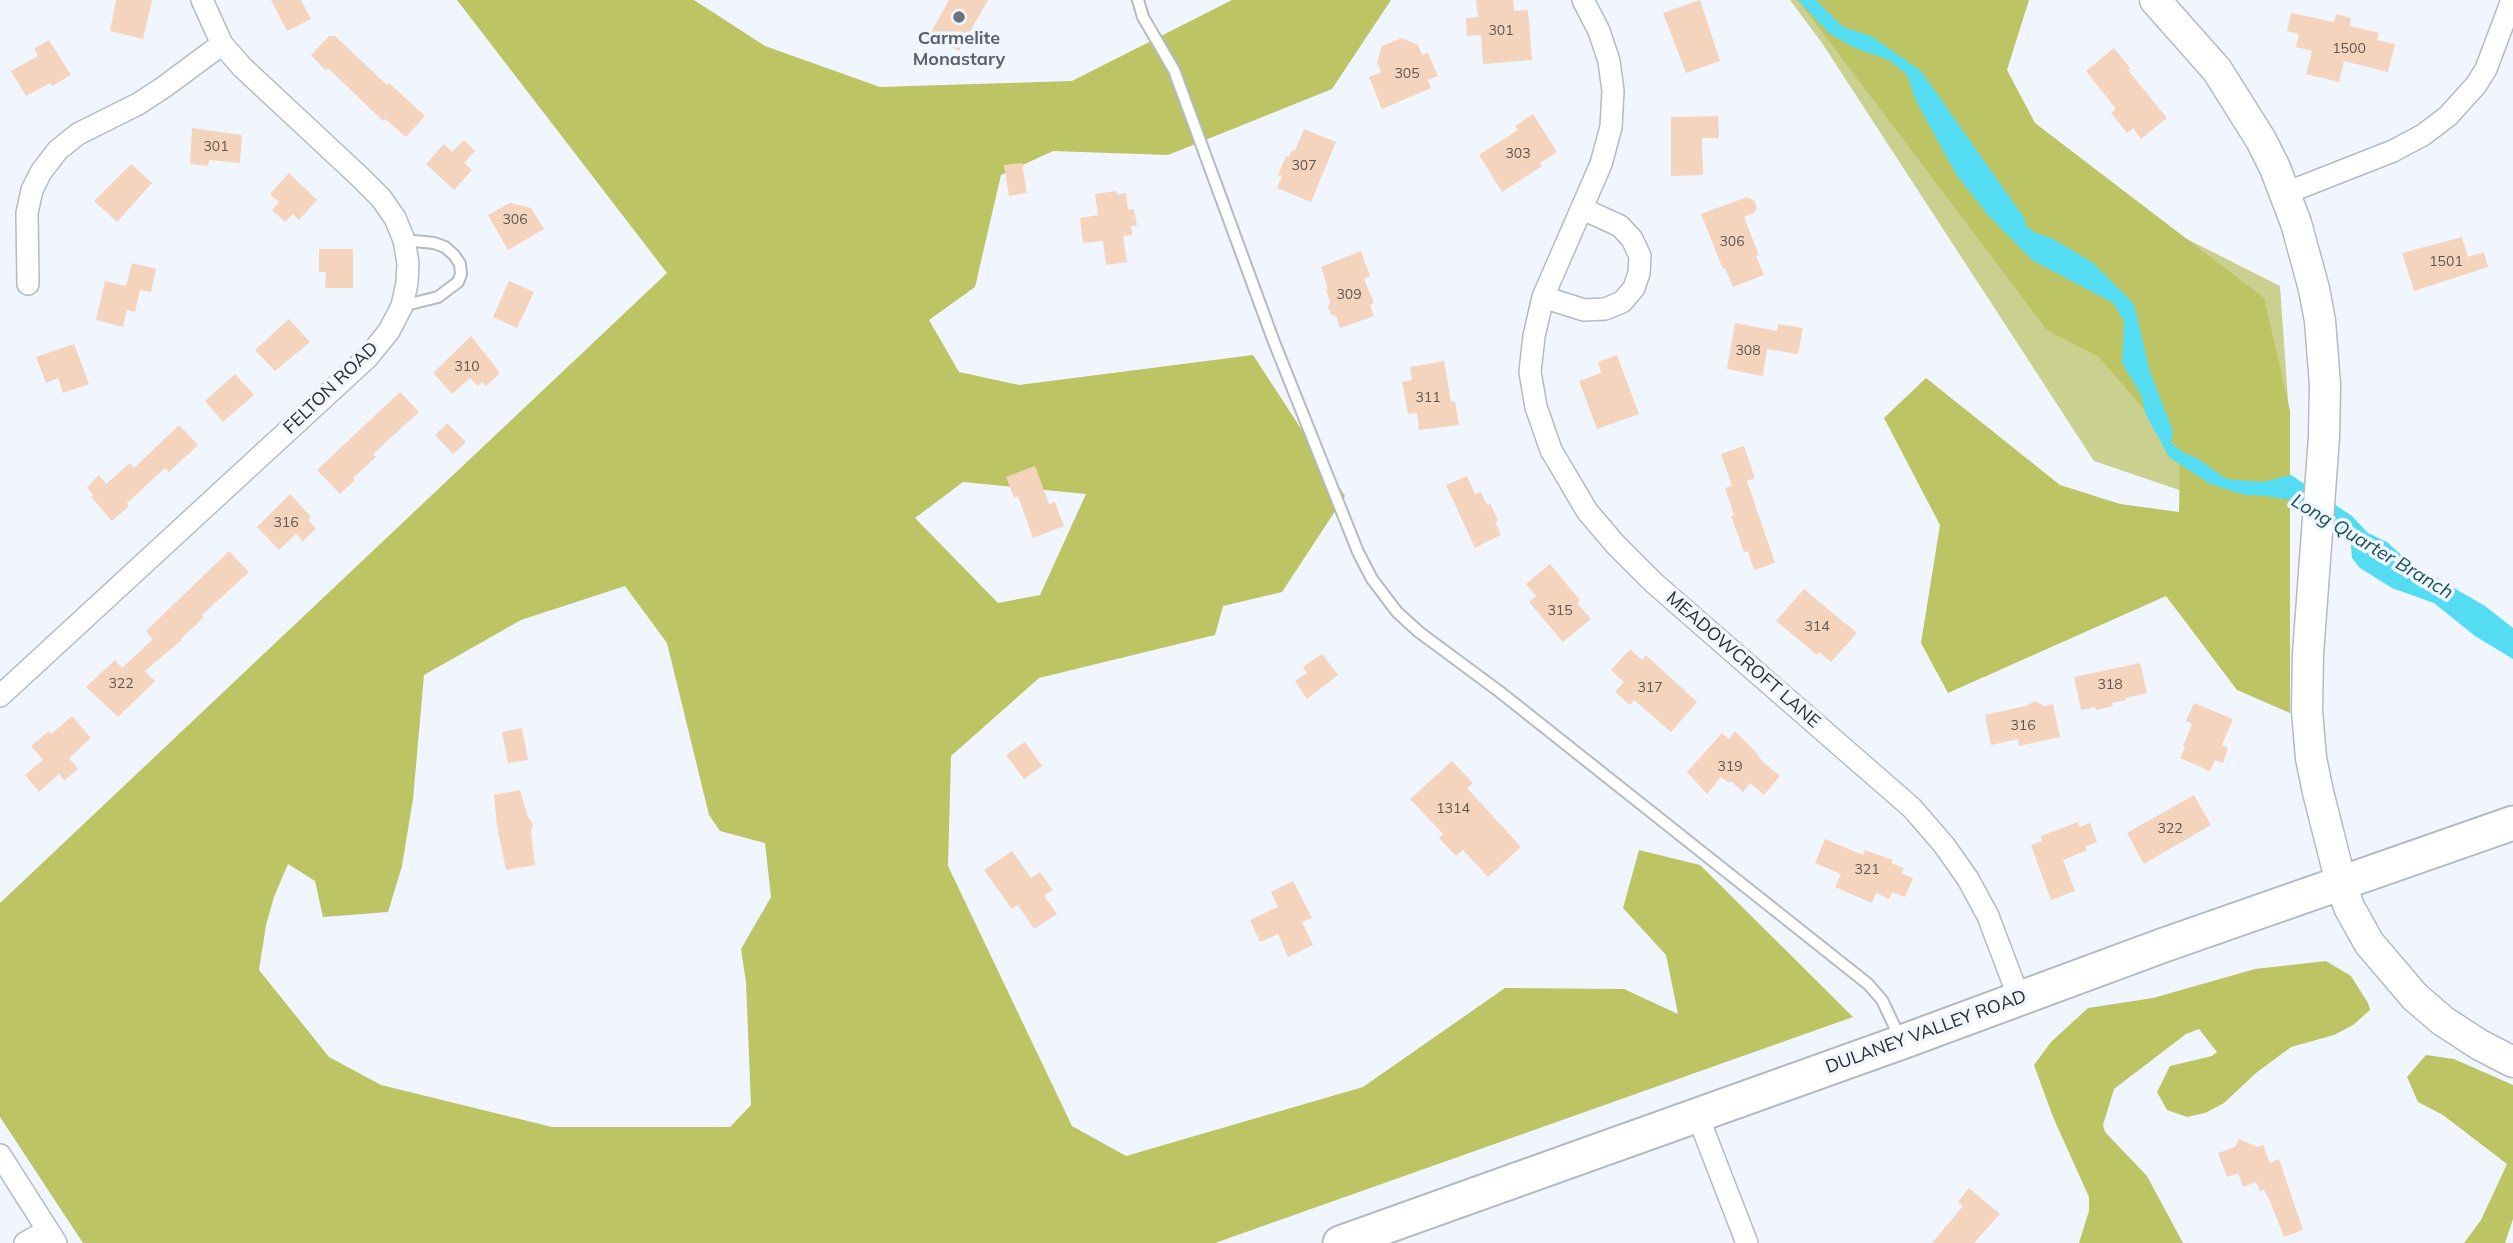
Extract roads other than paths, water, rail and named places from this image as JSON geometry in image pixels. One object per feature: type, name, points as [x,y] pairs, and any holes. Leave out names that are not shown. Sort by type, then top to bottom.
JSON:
[{"type":"main road","name":"DULANEY VALLEY ROAD","points":[[1340,1243],[2513,823]]},
{"type":"street","name":"FELTON ROAD","points":[[0,696],[368,357],[389,331],[402,306],[408,273],[404,240],[395,218],[381,198],[242,67],[222,44],[202,0]]},
{"type":"street","name":"MEADOWCROFT LANE","points":[[1583,0],[1599,31],[1609,61],[1614,91],[1611,127],[1601,164],[1543,297],[1534,336],[1530,372],[1536,407],[1551,450],[1587,511],[1615,544],[1654,583],[1912,808],[1944,845],[1968,879],[1988,916],[2020,998]]},
{"type":"street","points":[[2155,0],[2201,51],[2232,91],[2261,140],[2286,194],[2307,257],[2320,321],[2325,385],[2307,688],[2308,734],[2324,821],[2349,907],[2369,943],[2415,998],[2451,1026],[2513,1062]]},
{"type":"street","points":[[2286,194],[2393,151],[2423,135],[2448,116],[2476,85],[2486,69],[2512,0]]},
{"type":"street","points":[[28,284],[27,213],[32,190],[41,172],[58,150],[78,134],[138,104],[222,44]]},
{"type":"street","points":[[1543,297],[1584,310],[1605,309],[1622,302],[1634,288],[1639,273],[1640,256],[1632,239],[1620,226],[1583,209]]},
{"type":"street","points":[[1697,1114],[1747,1243]]},
{"type":"street","points":[[0,1155],[52,1237],[25,1243]]},
{"type":"lane","points":[[1138,0],[1143,17],[1174,70],[1274,342],[1358,552],[1372,579],[1397,612],[1419,632],[1500,692],[1868,984],[1882,1000],[1902,1042]]},
{"type":"lane","points":[[402,306],[438,297],[458,282],[461,274],[460,264],[444,247],[434,243],[404,240]]},
{"type":"water","name":"Long Quarter Branch","points":[[1798,0],[1816,0],[1843,27],[1871,36],[1921,71],[2025,219],[2025,225],[2092,262],[2134,304],[2150,372],[2173,431],[2171,443],[2226,479],[2263,482],[2291,475],[2352,516],[2368,533],[2387,542],[2409,562],[2485,606],[2513,628],[2513,659],[2475,636],[2434,603],[2392,588],[2360,568],[2352,558],[2350,536],[2290,500],[2245,495],[2210,484],[2169,457],[2146,415],[2141,395],[2122,363],[2124,321],[2113,303],[2032,260],[1987,214],[1956,174],[1916,101],[1907,75],[1889,60],[1855,48],[1829,33]]},
{"type":"place","name":"Carmelite Monastary","points":[[959,17]]}]
